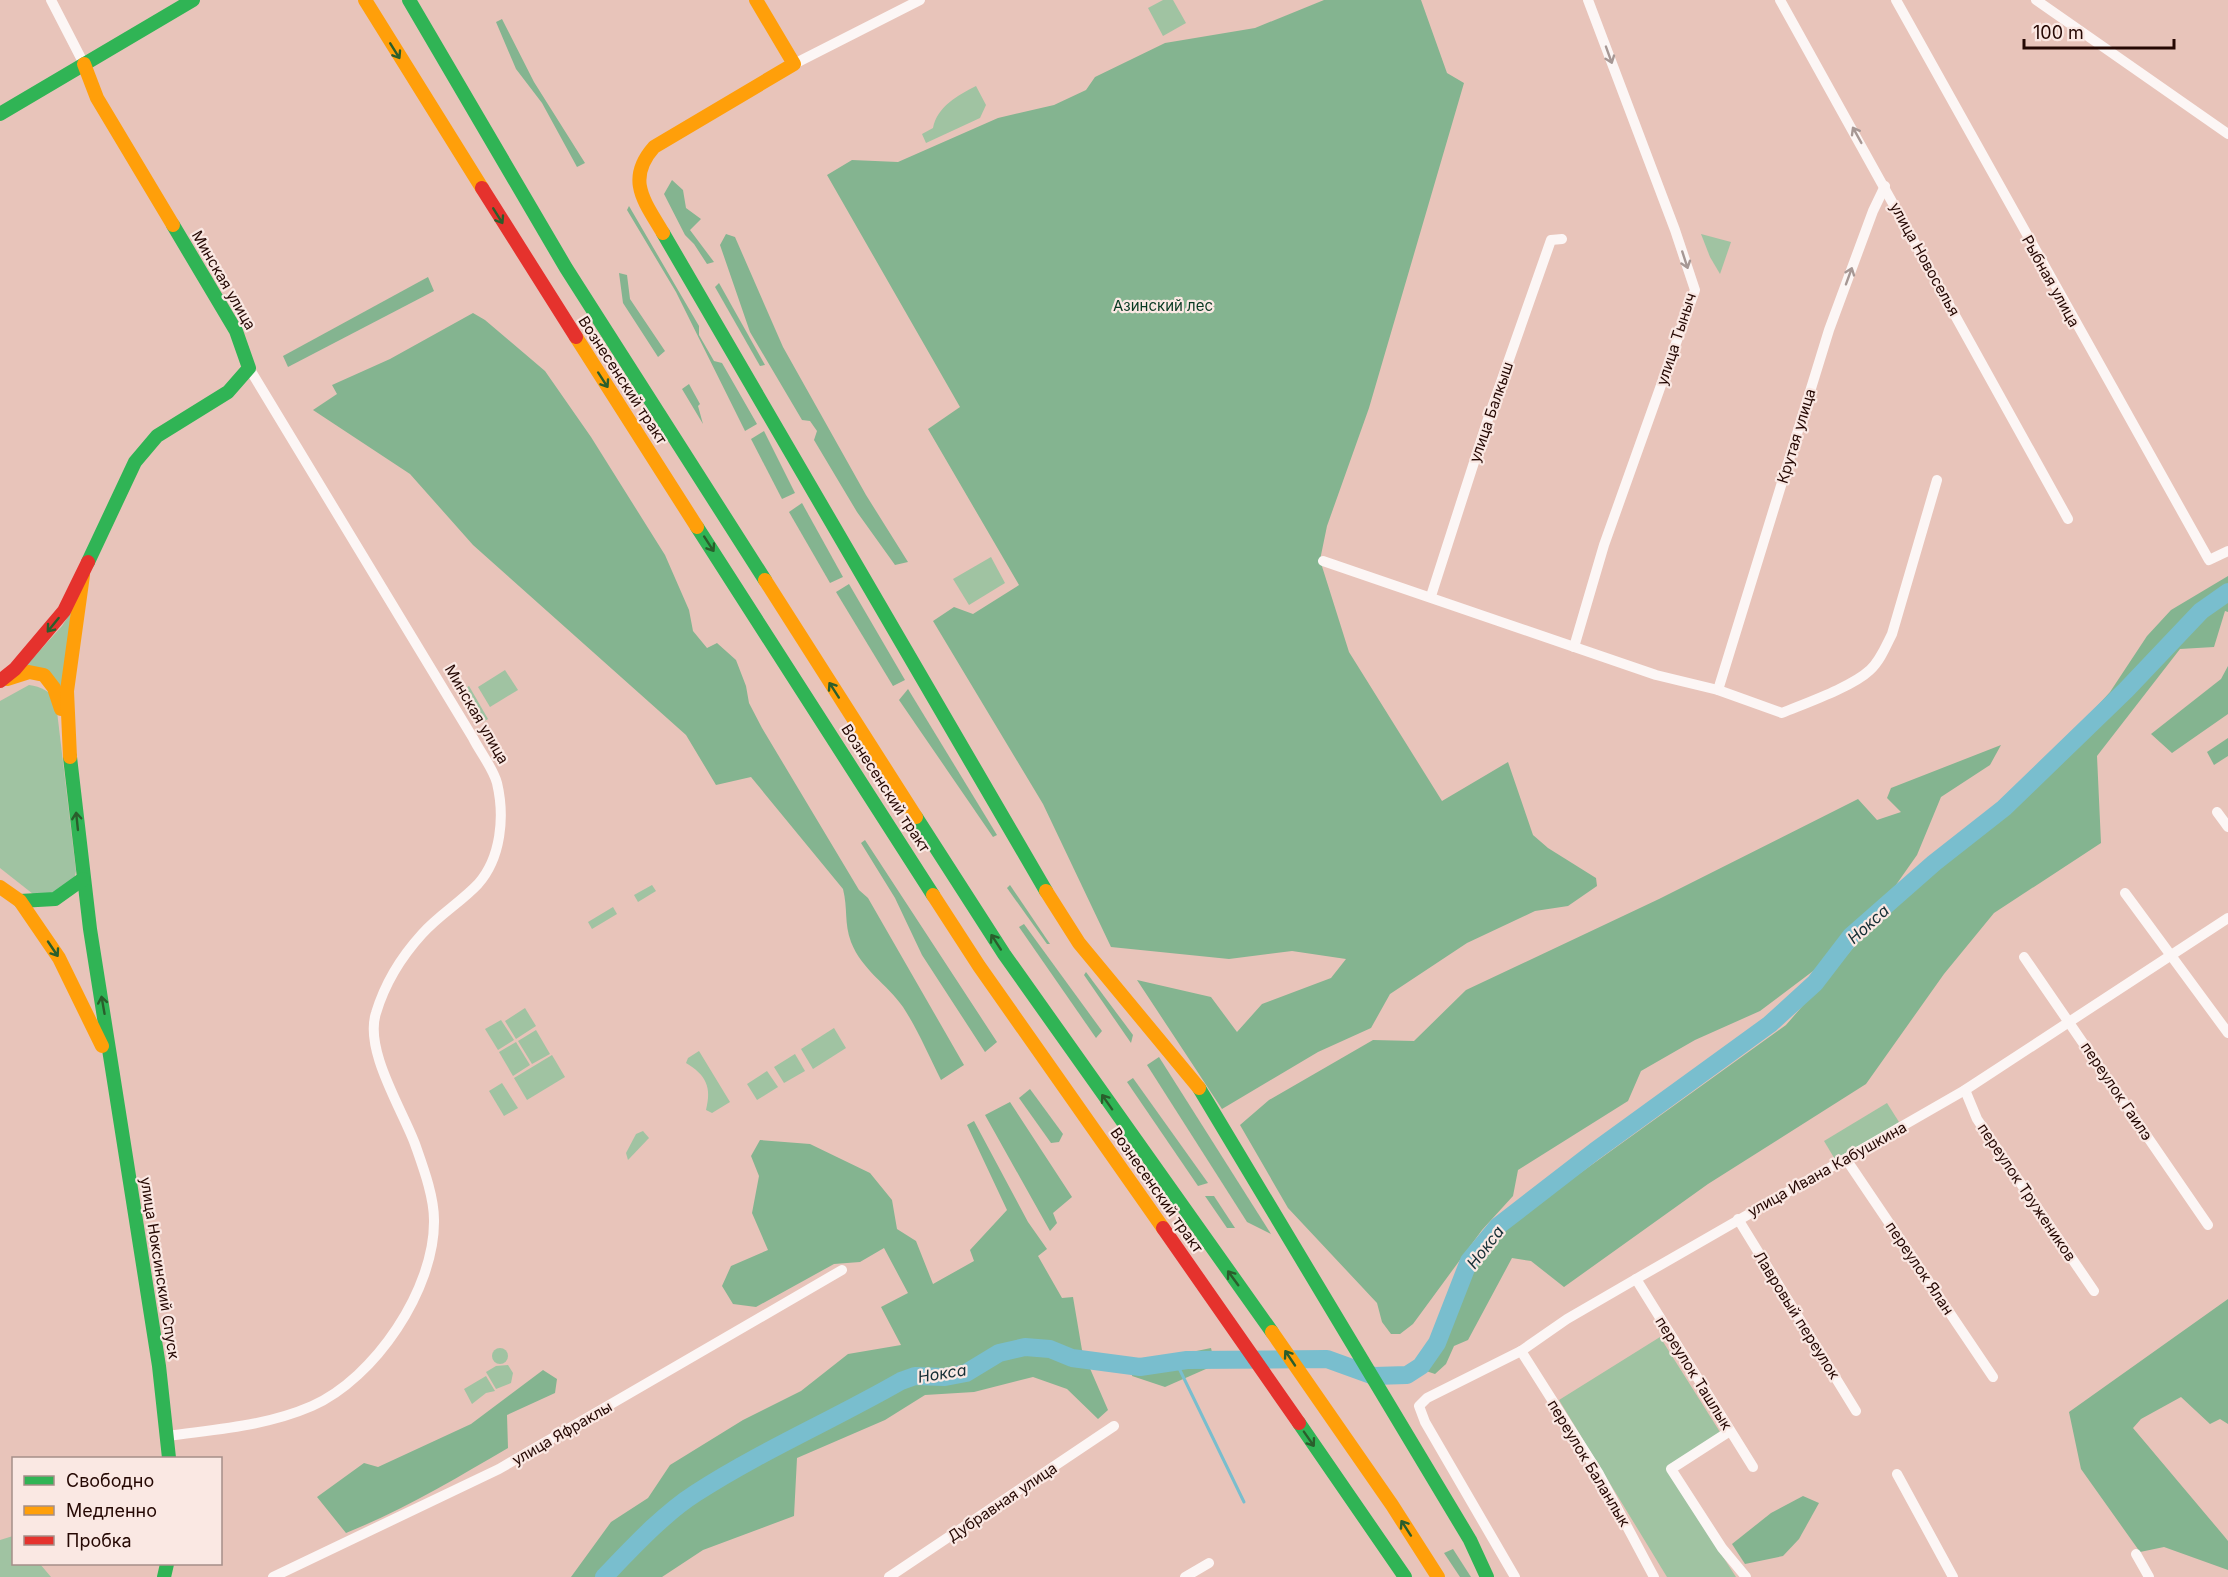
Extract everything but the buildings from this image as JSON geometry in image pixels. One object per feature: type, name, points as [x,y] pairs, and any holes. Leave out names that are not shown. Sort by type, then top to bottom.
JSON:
[{"type":"street","name":"Минская улица","points":[[51,0],[105,111],[236,331],[245,351],[249,368],[492,773],[496,782],[500,825],[498,843],[491,865],[477,885],[430,926],[409,950],[396,968],[375,1014],[374,1032],[384,1076],[415,1144],[434,1208],[435,1222],[425,1270],[393,1334],[364,1370],[344,1387],[314,1405],[265,1423],[168,1436]]},
{"type":"street","points":[[0,114],[193,0]]},
{"type":"street","name":"Вознесенский тракт","points":[[365,0],[538,280],[979,966],[1405,1577]]},
{"type":"street","name":"Вознесенский тракт","points":[[409,0],[566,268],[1004,954],[1267,1325],[1392,1505],[1438,1577]]},
{"type":"street","points":[[756,0],[794,64]]},
{"type":"street","points":[[920,0],[794,64],[654,147],[642,160],[637,177],[642,197],[1046,892],[1079,943],[1200,1090],[1470,1540],[1488,1577]]},
{"type":"street","name":"улица Тыныч","points":[[1574,647],[1604,545],[1695,290],[1675,230],[1588,0]]},
{"type":"street","name":"улица Новоселья","points":[[1780,0],[1886,186],[2068,519]]},
{"type":"street","name":"Рыбная улица","points":[[1896,0],[2209,560],[2228,551]]},
{"type":"street","points":[[2036,0],[2228,134]]},
{"type":"street","name":"Крутая улица","points":[[1718,690],[1829,330],[1873,212],[1886,186]]},
{"type":"street","name":"улица Балкыш","points":[[1431,596],[1487,422],[1551,240],[1562,239]]},
{"type":"street","name":"улица Ноксинский Спуск","points":[[0,682],[15,669],[64,611],[135,462],[157,436],[228,392],[249,368]]},
{"type":"street","points":[[1323,561],[1431,596],[1656,675],[1718,690],[1782,713],[1836,689],[1870,670],[1892,634],[1937,480]]},
{"type":"street","name":"улица Ноксинский Спуск","points":[[83,575],[67,691],[67,730],[83,879],[168,1436],[169,1457]]},
{"type":"street","name":"улица Ноксинский Спуск","points":[[0,682],[20,672],[34,670],[46,675],[57,692],[67,730]]},
{"type":"street","points":[[2217,812],[2228,827]]},
{"type":"street","points":[[20,901],[45,903],[64,897],[83,879]]},
{"type":"street","name":"улица Ноксинский Спуск","points":[[0,887],[20,901],[59,958],[95,1027],[115,1084]]},
{"type":"street","points":[[2125,893],[2228,1033]]},
{"type":"street","name":"улица Ивана Кабушкина","points":[[1515,1577],[1425,1422],[1419,1406],[1442,1388],[1521,1351],[1567,1320],[1738,1219],[1965,1090],[2228,918]]},
{"type":"street","name":"переулок Гаилэ","points":[[2024,957],[2208,1225]]},
{"type":"street","name":"переулок Тружеников","points":[[1965,1090],[1977,1119],[2094,1291]]},
{"type":"street","name":"переулок Ялан","points":[[1846,1159],[1994,1377]]},
{"type":"street","name":"Лавровый переулок","points":[[1738,1219],[1856,1411]]},
{"type":"street","name":"улица Яфраклы","points":[[273,1577],[500,1468],[842,1270]]},
{"type":"street","name":"переулок Ташлык","points":[[1636,1279],[1753,1467]]},
{"type":"street","name":"переулок Баланлык","points":[[1521,1351],[1599,1474],[1654,1577]]},
{"type":"street","name":"Дубравная улица","points":[[889,1577],[1114,1426]]},
{"type":"street","points":[[1730,1431],[1671,1469],[1722,1548],[1746,1577]]},
{"type":"street","points":[[1897,1474],[1953,1577]]},
{"type":"street","points":[[2136,1554],[2149,1577]]},
{"type":"street","points":[[1185,1577],[1209,1563]]},
{"type":"green space","points":[[1163,0],[1173,0],[1186,23],[1163,36],[1148,8]]},
{"type":"green space","name":"Азинский лес","points":[[1324,0],[1421,0],[1447,73],[1464,83],[1369,408],[1327,526],[1320,560],[1349,652],[1442,801],[1508,762],[1533,835],[1548,848],[1596,878],[1597,886],[1568,906],[1535,911],[1467,943],[1390,994],[1371,1028],[1318,1052],[1222,1109],[1137,980],[1211,997],[1237,1032],[1262,1004],[1331,978],[1346,959],[1292,951],[1229,959],[1111,947],[1043,804],[933,621],[954,607],[973,614],[1019,585],[928,429],[960,407],[827,175],[852,160],[898,162],[998,118],[1054,105],[1086,90],[1095,77],[1165,43],[1255,28]]},
{"type":"green space","points":[[502,19],[534,82],[585,163],[577,167],[542,103],[516,69],[496,22]]},
{"type":"green space","points":[[976,86],[986,105],[980,118],[926,143],[922,134],[933,128],[944,108]]},
{"type":"green space","points":[[672,180],[683,190],[686,208],[701,219],[690,230],[714,262],[707,264],[685,235],[664,194]]},
{"type":"green space","points":[[629,206],[699,326],[699,335],[714,361],[722,363],[757,424],[745,431],[676,292],[627,210]]},
{"type":"green space","points":[[726,234],[735,237],[783,347],[866,495],[908,562],[895,565],[857,512],[814,440],[817,431],[810,421],[802,420],[750,332],[720,245]]},
{"type":"green space","points":[[1701,234],[1731,242],[1720,274],[1710,257]]},
{"type":"green space","points":[[619,273],[627,275],[630,299],[665,351],[658,357],[623,303]]},
{"type":"green space","points":[[428,277],[434,291],[288,367],[283,356]]},
{"type":"green space","points":[[719,283],[765,365],[760,366],[715,287]]},
{"type":"green space","points":[[473,313],[485,320],[545,371],[591,437],[665,555],[689,610],[693,631],[707,648],[717,643],[736,660],[746,686],[749,703],[762,728],[859,890],[868,898],[964,1065],[941,1080],[903,1007],[868,969],[856,952],[848,929],[843,889],[751,777],[716,785],[686,735],[473,545],[410,474],[313,410],[337,394],[332,385],[390,359]]},
{"type":"green space","points":[[689,384],[700,404],[698,406],[703,424],[682,389]]},
{"type":"green space","points":[[764,431],[795,493],[782,499],[751,439]]},
{"type":"green space","points":[[802,503],[843,577],[830,583],[789,512]]},
{"type":"green space","points":[[991,557],[1005,583],[969,605],[953,579]]},
{"type":"green space","points":[[2228,576],[2228,612],[2225,611],[2214,647],[2180,649],[2097,756],[2101,843],[1994,913],[1944,974],[1866,1084],[1708,1184],[1564,1287],[1531,1261],[1512,1258],[1468,1340],[1454,1346],[1446,1364],[1435,1374],[1423,1370],[1440,1351],[1474,1263],[1501,1230],[1786,1025],[1935,854],[2014,789],[2062,745],[2110,692],[2147,636],[2171,610]]},
{"type":"green space","points":[[849,584],[905,680],[893,686],[836,592]]},
{"type":"green space","points":[[71,612],[63,697],[25,667],[62,626]]},
{"type":"green space","points":[[2228,666],[2228,714],[2172,753],[2151,734],[2221,679]]},
{"type":"green space","points":[[505,670],[518,690],[490,707],[478,687]]},
{"type":"green space","points":[[29,685],[45,690],[56,703],[76,871],[74,880],[58,895],[33,894],[0,868],[0,701]]},
{"type":"green space","points":[[469,686],[488,719],[483,722],[464,689]]},
{"type":"green space","points":[[908,689],[997,835],[993,837],[899,700]]},
{"type":"green space","points":[[2228,738],[2228,756],[2214,765],[2207,752]]},
{"type":"green space","points":[[2001,745],[1990,765],[1941,797],[1917,855],[1872,919],[1841,950],[1760,1011],[1695,1040],[1641,1071],[1628,1101],[1518,1170],[1513,1196],[1482,1230],[1413,1324],[1400,1334],[1391,1334],[1382,1322],[1377,1303],[1288,1208],[1240,1125],[1269,1100],[1373,1040],[1414,1041],[1466,990],[1659,899],[1858,799],[1877,820],[1901,812],[1887,798],[1891,788]]},
{"type":"green space","points":[[865,840],[997,1042],[985,1052],[922,955],[895,898],[861,843]]},
{"type":"green space","points":[[652,885],[656,891],[638,902],[634,895]]},
{"type":"green space","points":[[1010,885],[1050,944],[1047,944],[1007,888]]},
{"type":"green space","points":[[613,907],[617,914],[592,929],[588,922]]},
{"type":"green space","points":[[1024,924],[1102,1031],[1096,1038],[1019,927]]},
{"type":"green space","points":[[1086,972],[1133,1035],[1131,1043],[1084,975]]},
{"type":"green space","points":[[525,1008],[536,1026],[516,1039],[505,1021]]},
{"type":"green space","points":[[501,1020],[514,1040],[498,1050],[485,1029]]},
{"type":"green space","points":[[834,1028],[846,1048],[813,1069],[801,1049]]},
{"type":"green space","points":[[536,1030],[550,1054],[532,1064],[518,1041]]},
{"type":"green space","points":[[516,1042],[530,1065],[513,1076],[499,1052]]},
{"type":"green space","points":[[699,1051],[730,1102],[712,1113],[706,1110],[708,1088],[706,1082],[686,1063],[688,1058]]},
{"type":"green space","points":[[795,1054],[805,1071],[784,1083],[774,1067]]},
{"type":"green space","points":[[552,1055],[565,1077],[527,1100],[514,1078]]},
{"type":"green space","points":[[1159,1057],[1271,1234],[1247,1222],[1147,1065]]},
{"type":"green space","points":[[767,1071],[778,1087],[757,1100],[747,1084]]},
{"type":"green space","points":[[1133,1078],[1208,1183],[1198,1186],[1127,1082]]},
{"type":"green space","points":[[502,1083],[518,1108],[504,1116],[489,1091]]},
{"type":"green space","points":[[1030,1089],[1063,1134],[1059,1142],[1051,1143],[1019,1098]]},
{"type":"green space","points":[[1010,1102],[1072,1197],[1053,1213],[1057,1223],[1050,1231],[985,1115]]},
{"type":"green space","points":[[1887,1103],[1899,1122],[1836,1161],[1824,1141]]},
{"type":"green space","points":[[974,1121],[1028,1222],[1047,1249],[1038,1256],[1062,1298],[1073,1297],[1082,1350],[1108,1410],[1098,1419],[1067,1389],[1033,1377],[974,1392],[925,1395],[885,1420],[797,1458],[794,1516],[703,1550],[662,1577],[571,1577],[611,1522],[648,1498],[670,1465],[743,1420],[801,1391],[848,1354],[901,1345],[881,1307],[908,1293],[884,1248],[860,1262],[834,1264],[756,1307],[733,1304],[722,1286],[731,1266],[768,1250],[752,1213],[759,1176],[751,1156],[760,1140],[810,1144],[870,1173],[892,1200],[897,1229],[916,1241],[933,1284],[974,1261],[970,1250],[1007,1210],[967,1125]]},
{"type":"green space","points":[[643,1131],[649,1138],[628,1160],[626,1153],[636,1134]]},
{"type":"green space","points":[[1205,1196],[1214,1196],[1235,1228],[1227,1228]]},
{"type":"green space","points":[[2228,1299],[2228,1424],[2220,1419],[2210,1424],[2181,1397],[2141,1419],[2133,1428],[2228,1541],[2228,1570],[2164,1547],[2140,1552],[2081,1469],[2069,1412]]},
{"type":"green space","points":[[1660,1337],[1720,1432],[1666,1468],[1736,1577],[1667,1577],[1559,1400]]},
{"type":"green space","points":[[500,1348],[508,1356],[500,1364],[492,1356]]},
{"type":"green space","points":[[1211,1348],[1215,1365],[1165,1387],[1132,1376],[1133,1364]]},
{"type":"green space","points":[[508,1365],[513,1373],[511,1383],[496,1389],[486,1372],[496,1366]]},
{"type":"green space","points":[[543,1370],[557,1379],[555,1393],[507,1415],[508,1448],[448,1482],[346,1533],[317,1497],[364,1463],[378,1467],[471,1424]]},
{"type":"green space","points":[[486,1376],[495,1391],[486,1393],[472,1404],[464,1389]]},
{"type":"green space","points":[[1803,1496],[1819,1503],[1799,1539],[1783,1556],[1745,1564],[1732,1544],[1771,1513]]},
{"type":"green space","points":[[12,1536],[12,1565],[41,1565],[51,1577],[0,1577],[0,1540]]},
{"type":"green space","points":[[1453,1549],[1471,1577],[1460,1577],[1444,1553]]},
{"type":"waterway","name":"Нокса","points":[[604,1577],[648,1532],[684,1501],[746,1463],[901,1381],[915,1376],[945,1377],[966,1373],[999,1353],[1025,1347],[1050,1349],[1072,1358],[1140,1367],[1187,1360],[1327,1359],[1374,1376],[1407,1375],[1421,1366],[1437,1343],[1469,1261],[1498,1226],[1595,1151],[1770,1024],[1815,983],[1851,936],[1934,863],[2004,808],[2126,690],[2201,611],[2228,592]]},
{"type":"waterway","points":[[1176,1362],[1244,1502]]},
{"type":"traffic: fast","points":[[0,114],[193,0]]},
{"type":"traffic: fast","points":[[409,0],[566,268],[765,580]]},
{"type":"traffic: fast","points":[[88,562],[135,462],[157,436],[228,392],[249,368],[236,331],[173,225]]},
{"type":"traffic: fast","points":[[663,233],[1046,891]]},
{"type":"traffic: fast","points":[[697,527],[933,895]]},
{"type":"traffic: fast","points":[[70,757],[90,929],[159,1366],[169,1457]]},
{"type":"traffic: fast","points":[[916,817],[1004,954],[1272,1332]]},
{"type":"traffic: fast","points":[[20,901],[55,899],[83,879]]},
{"type":"traffic: fast","points":[[1199,1088],[1470,1540],[1487,1577]]},
{"type":"traffic: fast","points":[[1299,1423],[1405,1577]]},
{"type":"traffic: fast","points":[[164,1577],[167,1565]]},
{"type":"traffic: slow","points":[[365,0],[482,188]]},
{"type":"traffic: slow","points":[[663,233],[645,201],[639,181],[645,159],[654,147],[794,64],[756,0]]},
{"type":"traffic: slow","points":[[84,64],[97,98],[173,225]]},
{"type":"traffic: slow","points":[[576,337],[697,527]]},
{"type":"traffic: slow","points":[[70,757],[67,691],[83,575]]},
{"type":"traffic: slow","points":[[765,580],[916,817]]},
{"type":"traffic: slow","points":[[7,679],[29,672],[44,675],[54,688],[61,709]]},
{"type":"traffic: slow","points":[[0,887],[20,901],[59,958],[102,1046]]},
{"type":"traffic: slow","points":[[1046,891],[1079,943],[1199,1088]]},
{"type":"traffic: slow","points":[[933,895],[979,966],[1163,1228]]},
{"type":"traffic: slow","points":[[1272,1332],[1392,1505],[1438,1577]]},
{"type":"traffic: jam","points":[[482,188],[576,337]]},
{"type":"traffic: jam","points":[[0,681],[15,669],[64,611],[88,562]]},
{"type":"traffic: jam","points":[[1163,1228],[1299,1423]]}]
